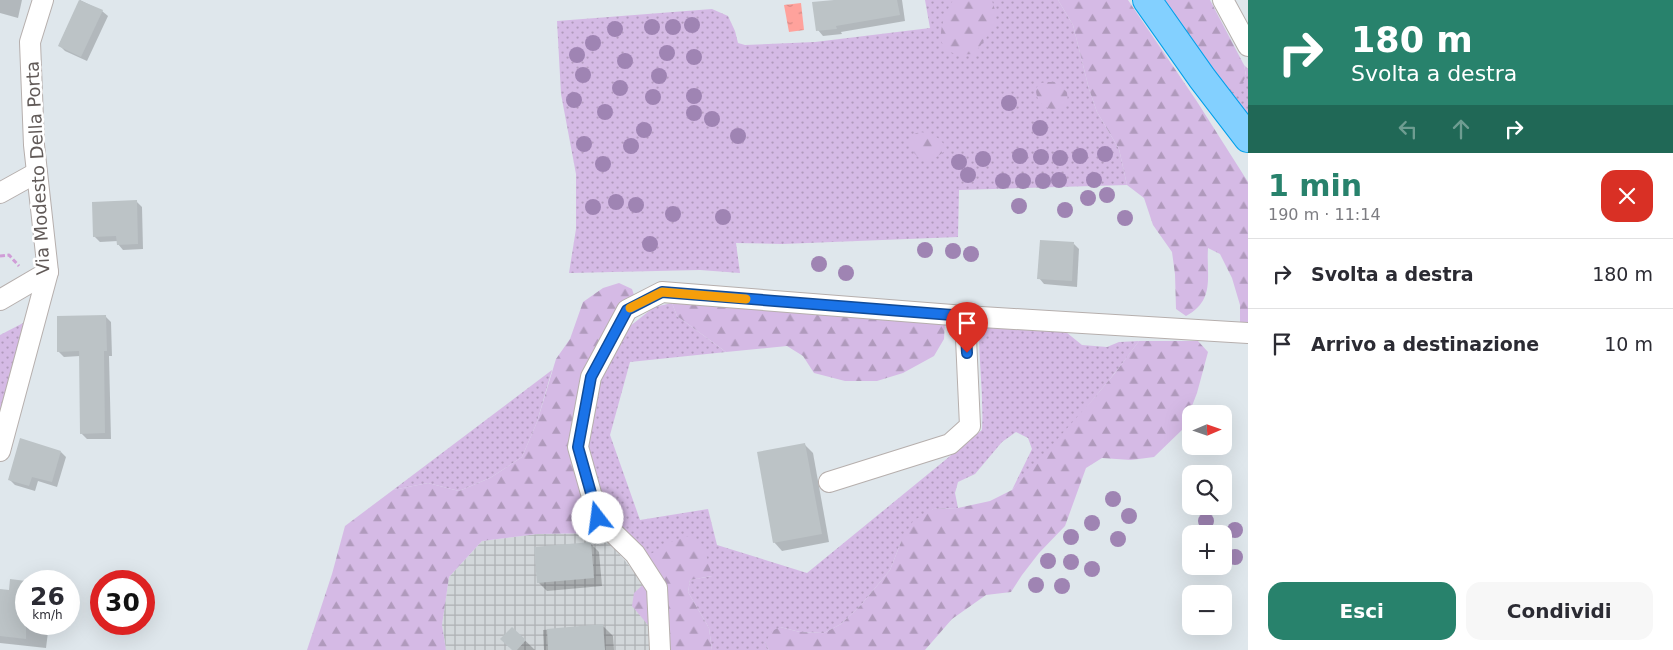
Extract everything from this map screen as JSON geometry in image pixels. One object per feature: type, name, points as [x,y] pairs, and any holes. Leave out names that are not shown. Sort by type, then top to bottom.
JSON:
[{"type":"highway","points":[[1146,0],[1248,138]]},
{"type":"highway","points":[[1202,78],[1248,131]]},
{"type":"highway","points":[[1202,78],[1248,157]]},
{"type":"street","name":"Via Modesto Della Porta","points":[[0,452],[48,272],[36,173],[30,42],[43,0]]},
{"type":"street","points":[[1223,0],[1248,46]]},
{"type":"street","points":[[0,193],[36,173]]},
{"type":"street","points":[[0,300],[48,272]]},
{"type":"street","points":[[660,650],[657,588],[636,554],[598,518],[578,447],[591,377],[627,310],[662,292],[965,316],[1248,333]]},
{"type":"street","points":[[829,482],[950,444],[970,426],[965,316]]},
{"type":"shaded area","points":[[601,533],[639,577],[668,598],[669,650],[446,650],[442,625],[449,577],[482,541],[537,534]]},
{"type":"green space","points":[[925,0],[1058,0],[1073,25],[1089,89],[1097,112],[1119,149],[1127,185],[959,190],[958,237],[782,244],[736,243],[740,273],[700,270],[569,273],[576,229],[576,174],[561,94],[557,21],[712,9],[728,16],[738,43],[745,45],[815,42],[930,28]]},
{"type":"green space","points":[[953,0],[992,0],[996,13],[994,25],[974,54],[958,54],[949,51],[941,39],[943,23]]},
{"type":"green space","points":[[1058,0],[1128,0],[1196,100],[1248,182],[1248,328],[1240,327],[1240,305],[1232,278],[1220,254],[1208,248],[1206,295],[1195,310],[1186,316],[1176,309],[1172,252],[1153,225],[1144,198],[1127,185],[1119,149],[1097,112],[1089,89],[1073,25]]},
{"type":"green space","points":[[1156,0],[1210,0],[1244,65],[1246,76],[1238,91],[1231,92],[1205,65]]},
{"type":"green space","points":[[1205,65],[1246,75],[1244,65],[1248,69],[1248,120]]},
{"type":"green space","points":[[1056,82],[1067,92],[1068,104],[1063,108],[1047,108],[1039,100],[1036,88],[1041,83]]},
{"type":"green space","points":[[919,132],[935,136],[942,141],[947,149],[931,159],[921,159],[909,144],[912,135]]},
{"type":"green space","points":[[619,283],[632,289],[637,304],[623,310],[575,450],[601,533],[537,534],[482,541],[449,577],[442,625],[446,650],[307,650],[332,574],[345,526],[393,490],[428,483],[459,491],[490,478],[522,457],[537,422],[556,359],[570,339],[583,302],[603,288]]},
{"type":"green space","points":[[672,303],[677,316],[726,352],[630,362],[610,435],[640,520],[708,509],[717,545],[807,573],[982,430],[979,322],[1061,328],[1082,345],[1107,347],[1119,342],[1139,341],[1094,399],[1012,490],[1032,449],[1028,438],[1016,432],[1002,442],[975,474],[958,482],[955,493],[958,508],[933,509],[901,542],[890,570],[861,605],[841,624],[824,633],[800,632],[780,627],[765,643],[769,650],[712,650],[709,628],[688,592],[690,580],[712,576],[648,559],[622,530],[607,505],[592,467],[586,441],[600,369],[624,331],[654,307]]},
{"type":"green space","points":[[672,303],[945,322],[944,339],[934,356],[903,373],[877,381],[845,381],[814,373],[803,356],[787,346],[726,352],[677,316]]},
{"type":"green space","points":[[27,321],[0,427],[0,335]]},
{"type":"green space","points":[[1139,341],[1198,341],[1208,352],[1192,405],[1182,405],[1182,430],[1154,457],[1131,460],[1102,458],[1086,468],[1065,526],[1039,553],[1011,592],[986,595],[952,619],[925,650],[769,650],[765,643],[772,631],[780,627],[800,632],[824,633],[841,624],[861,605],[890,570],[901,542],[913,521],[933,509],[958,508],[990,501],[1012,490],[1115,373]]},
{"type":"green space","points":[[552,370],[537,422],[522,457],[490,478],[459,491],[428,483],[393,490]]},
{"type":"green space","points":[[689,536],[699,543],[702,548],[712,576],[690,580],[688,592],[709,628],[712,650],[669,650],[632,606],[634,593],[646,582],[649,555],[673,541]]},
{"type":"water","points":[[801,3],[804,30],[789,32],[784,5]]},
{"type":"building","points":[[79,0],[103,10],[81,57],[58,46]]},
{"type":"building","points":[[897,0],[900,15],[836,26],[837,29],[816,31],[812,2]]},
{"type":"building","points":[[137,200],[138,244],[117,245],[116,236],[93,237],[92,202]]},
{"type":"building","points":[[1040,240],[1074,242],[1072,281],[1037,279]]},
{"type":"building","points":[[106,315],[107,351],[104,351],[105,433],[80,434],[79,351],[57,352],[57,316]]},
{"type":"building","points":[[20,438],[61,451],[52,482],[32,477],[29,486],[8,480]]},
{"type":"building","points":[[805,443],[822,534],[773,543],[757,452]]},
{"type":"building","points":[[591,542],[594,578],[537,583],[534,547]]},
{"type":"building","points":[[10,579],[15,580],[15,635],[26,635],[26,639],[0,636],[0,589],[9,590]]},
{"type":"building","points":[[603,624],[605,650],[548,650],[547,629]]},
{"type":"building","points":[[512,627],[526,640],[517,650],[512,650],[500,639]]},
{"type":"slow traffic","points":[[630,308],[662,292],[746,299]]},
{"type":"route","points":[[598,518],[578,447],[591,377],[627,310],[662,292],[965,316],[967,353]]}]
